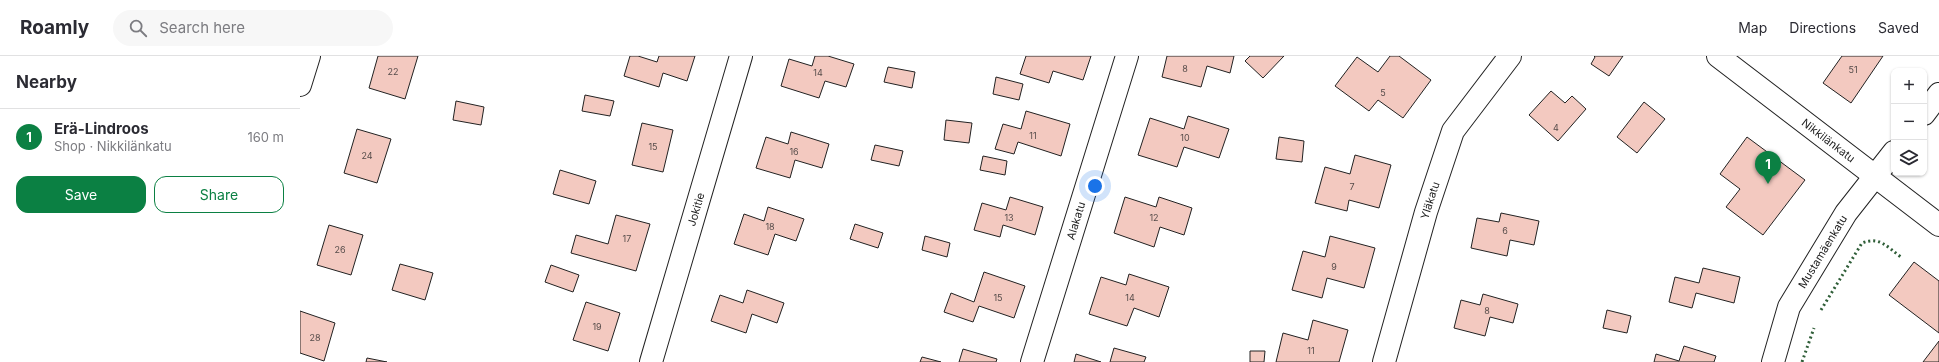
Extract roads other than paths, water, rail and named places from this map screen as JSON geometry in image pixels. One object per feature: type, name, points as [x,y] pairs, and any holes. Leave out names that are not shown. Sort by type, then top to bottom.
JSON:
[{"type":"street","points":[[300,85],[309,56]]},
{"type":"street","name":"Jokitie","points":[[651,362],[741,56]]},
{"type":"street","name":"Alakatu","points":[[1032,362],[1126,56]]},
{"type":"street","name":"Yläkatu","points":[[1384,362],[1426,212],[1453,131],[1510,56]]},
{"type":"street","name":"Nikkilänkatu","points":[[1718,56],[1939,225]]},
{"type":"street","points":[[1927,110],[1939,94]]},
{"type":"street","name":"Mustamäenkatu","points":[[1773,362],[1789,307],[1846,213],[1891,156]]},
{"type":"place","name":"Erä-Lindroos","points":[[1768,184]]}]
